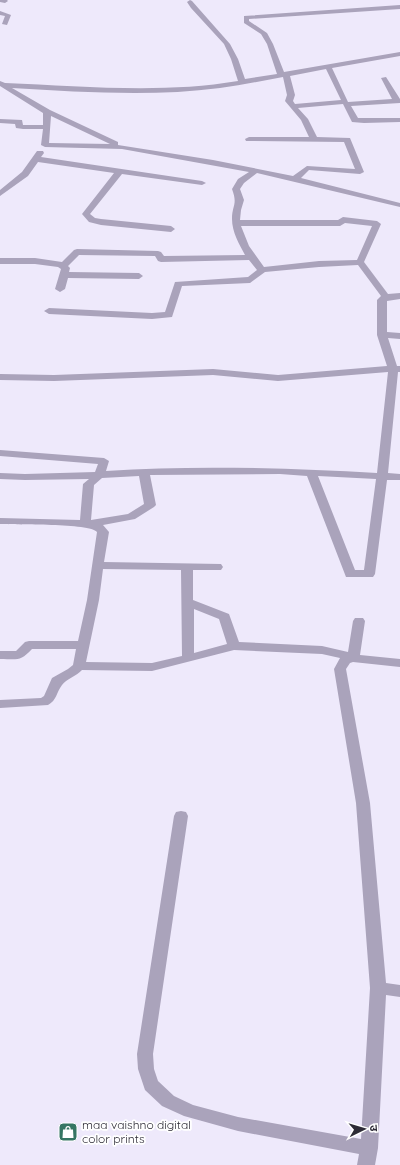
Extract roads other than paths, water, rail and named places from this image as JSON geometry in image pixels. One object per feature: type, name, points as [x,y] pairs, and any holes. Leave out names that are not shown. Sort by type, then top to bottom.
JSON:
[{"type":"street","points":[[393,0],[400,6]]},
{"type":"street","points":[[190,2],[198,14],[224,40],[237,63],[242,82]]},
{"type":"street","points":[[314,140],[304,119],[289,101],[291,95],[284,74],[264,33],[246,22],[246,17],[400,6]]},
{"type":"street","points":[[0,13],[8,15],[5,24]]},
{"type":"street","points":[[1,84],[58,89],[141,91],[195,88],[242,82],[400,54]]},
{"type":"street","points":[[328,66],[345,103],[355,120],[400,120]]},
{"type":"street","points":[[384,78],[399,101]]},
{"type":"street","points":[[1,84],[47,112],[106,141],[122,147]]},
{"type":"street","points":[[293,106],[399,101]]},
{"type":"street","points":[[0,194],[25,174],[45,145],[47,112]]},
{"type":"street","points":[[0,121],[19,122],[19,126],[23,127],[47,127]]},
{"type":"street","points":[[249,139],[347,140],[360,172],[308,168],[295,179]]},
{"type":"street","points":[[45,145],[122,147],[256,170],[400,205]]},
{"type":"street","points":[[36,159],[202,183]]},
{"type":"street","points":[[256,170],[241,181],[236,189],[240,200],[236,210],[237,233],[251,257],[262,270]]},
{"type":"street","points":[[120,171],[87,211],[86,214],[88,218],[101,222],[171,229]]},
{"type":"street","points":[[237,223],[340,223],[343,220],[377,224],[360,262]]},
{"type":"street","points":[[64,265],[77,252],[158,254],[161,259],[251,257]]},
{"type":"street","points":[[0,261],[52,262],[64,265]]},
{"type":"street","points":[[49,311],[152,316],[169,315],[178,284],[250,280],[262,270],[319,264],[360,262]]},
{"type":"street","points":[[360,262],[386,297]]},
{"type":"street","points":[[60,289],[65,275],[66,268],[64,265]]},
{"type":"street","points":[[65,275],[139,276]]},
{"type":"street","points":[[311,472],[350,574],[369,574],[396,369],[382,336],[381,306],[382,300],[386,297],[400,296]]},
{"type":"street","points":[[382,336],[400,336]]},
{"type":"street","points":[[0,377],[83,378],[211,372],[235,373],[274,379],[396,369]]},
{"type":"street","points":[[0,453],[104,461],[100,475],[89,484],[85,524]]},
{"type":"street","points":[[0,476],[25,477],[227,470],[311,472],[400,477]]},
{"type":"street","points":[[0,520],[85,524],[131,517],[150,505],[144,472]]},
{"type":"street","points":[[0,704],[43,702],[49,699],[56,681],[73,672],[79,666],[104,532],[99,528],[85,524]]},
{"type":"street","points":[[98,566],[217,567]]},
{"type":"street","points":[[187,566],[188,659]]},
{"type":"street","points":[[188,602],[225,618],[234,646]]},
{"type":"street","points":[[353,658],[359,621]]},
{"type":"street","points":[[0,655],[19,655],[29,645],[84,645]]},
{"type":"street","points":[[79,666],[152,667],[234,646],[322,650],[339,653],[353,658],[400,663]]},
{"type":"street","points":[[353,658],[346,660],[340,669],[340,674],[363,803],[378,988],[369,1148],[366,1165]]},
{"type":"street","points":[[181,816],[145,1054],[146,1069],[151,1086],[168,1101],[190,1111],[238,1124],[369,1148]]},
{"type":"street","points":[[378,988],[400,991]]},
{"type":"place","name":"maa vaishno digital color prints","points":[[68,1132]]}]
